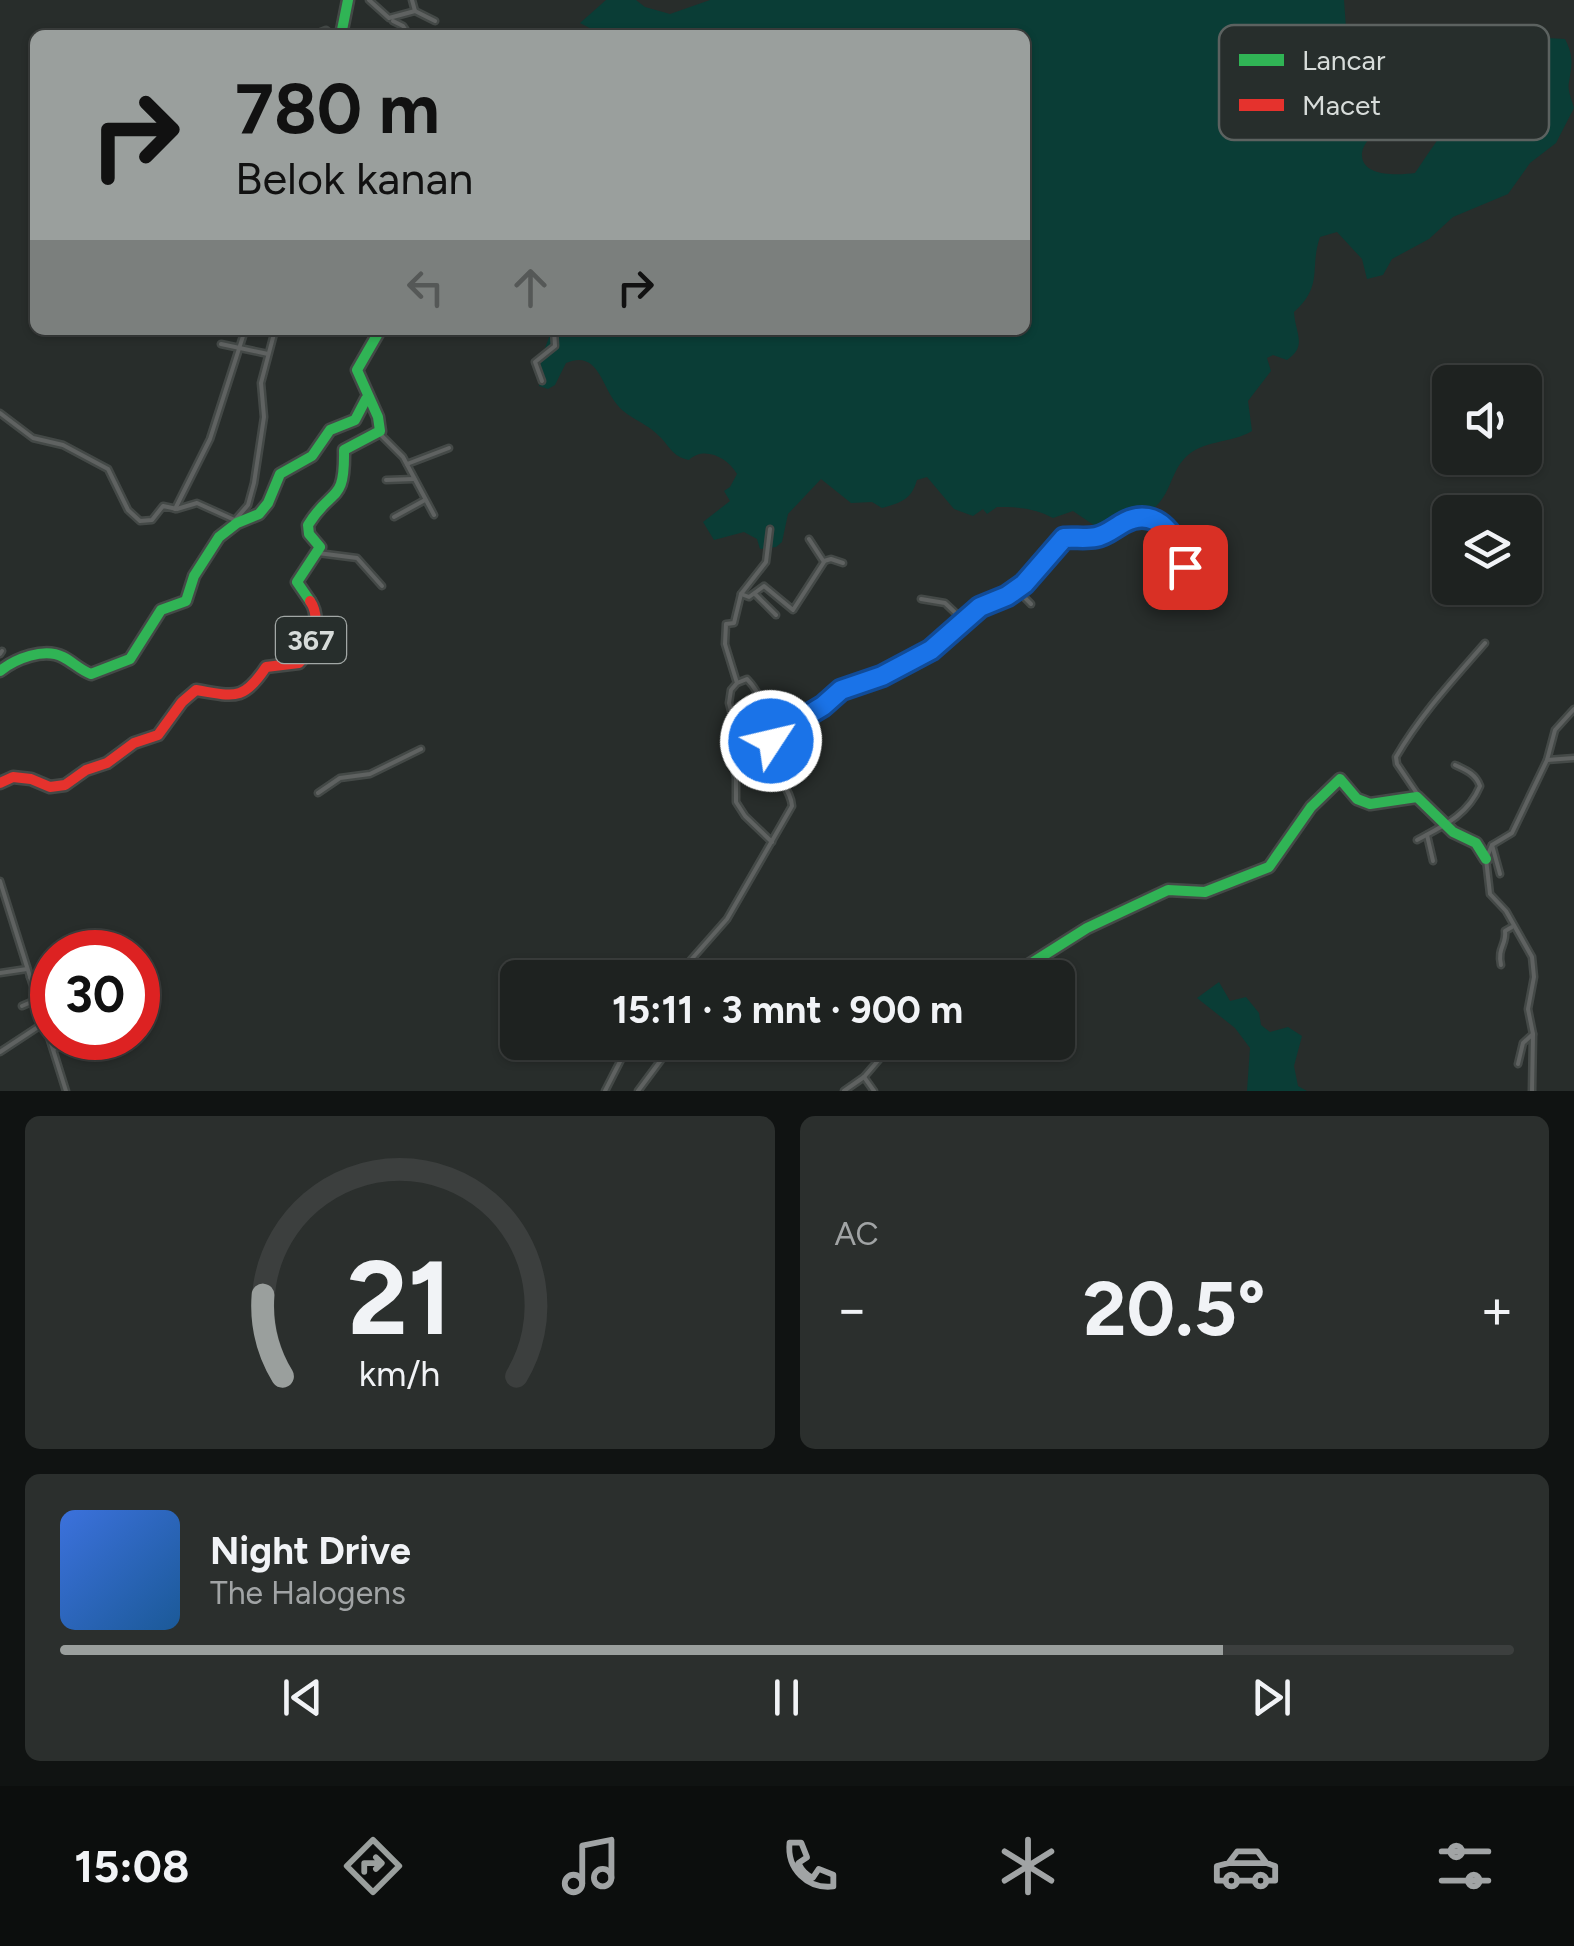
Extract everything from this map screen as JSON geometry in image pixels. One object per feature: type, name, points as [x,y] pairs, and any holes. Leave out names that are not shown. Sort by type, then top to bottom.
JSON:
[{"type":"street","points":[[343,30],[348,0]]},
{"type":"street","points":[[369,0],[406,30]]},
{"type":"street","points":[[412,0],[415,10],[434,21]]},
{"type":"street","points":[[388,18],[415,10]]},
{"type":"street","points":[[175,509],[210,438],[244,335]]},
{"type":"street","points":[[1,660],[55,654],[91,674],[130,660],[161,610],[186,602],[191,582],[213,544],[248,505],[264,417],[261,383],[273,335]]},
{"type":"street","points":[[377,335],[358,365],[358,377],[366,399],[381,419],[379,433],[400,452],[434,515]]},
{"type":"street","points":[[542,382],[535,362],[554,346],[554,335]]},
{"type":"street","points":[[221,344],[268,354]]},
{"type":"street","points":[[0,413],[34,438],[63,445],[108,469],[128,510],[137,519],[152,520],[164,506],[175,509],[201,503],[237,521],[259,514],[280,474],[308,460],[332,428],[355,420],[366,399]]},
{"type":"street","name":"367","points":[[0,783],[13,777],[50,787],[61,786],[86,770],[107,763],[134,743],[158,735],[196,690],[237,696],[253,687],[266,667],[298,664],[308,649],[315,608],[298,588],[298,580],[320,546],[309,534],[308,524],[340,489],[345,476],[343,452],[379,433]]},
{"type":"street","points":[[406,464],[450,448]]},
{"type":"street","points":[[386,480],[414,478]]},
{"type":"street","points":[[394,517],[425,500]]},
{"type":"street","points":[[772,738],[841,690],[882,676],[931,650],[980,607],[1016,590],[1044,563],[1059,540],[1096,537],[1132,519],[1144,518],[1164,526],[1179,545],[1192,589]]},
{"type":"street","points":[[737,683],[724,634],[726,624],[734,623],[741,594],[766,562],[770,528]]},
{"type":"street","points":[[1179,545],[1203,535]]},
{"type":"street","points":[[809,538],[824,561]]},
{"type":"street","points":[[318,553],[358,558],[382,586]]},
{"type":"street","points":[[741,594],[749,597],[764,586],[793,610],[824,561],[843,563]]},
{"type":"street","points":[[1016,590],[1031,604]]},
{"type":"street","points":[[754,594],[776,615]]},
{"type":"street","points":[[921,600],[945,602],[964,620]]},
{"type":"street","points":[[1485,643],[1431,703],[1396,757],[1420,799],[1455,834],[1476,843],[1486,859],[1490,894],[1506,911],[1532,956],[1534,977],[1528,1009],[1533,1034],[1532,1091]]},
{"type":"street","points":[[691,960],[727,919],[788,818],[793,803],[776,770],[763,706],[746,678],[731,690],[729,703],[737,737],[730,754],[736,776],[736,802],[772,842]]},
{"type":"street","points":[[1486,859],[1492,845],[1512,833],[1547,760],[1555,730],[1574,709]]},
{"type":"street","points":[[318,793],[340,778],[370,774],[420,750]]},
{"type":"street","points":[[1547,760],[1574,758]]},
{"type":"street","points":[[1417,840],[1463,813],[1480,788],[1470,772],[1455,765]]},
{"type":"street","points":[[1037,960],[1088,928],[1168,890],[1208,892],[1270,867],[1280,846],[1338,780],[1344,781],[1356,798],[1366,803],[1420,799]]},
{"type":"street","points":[[1427,834],[1432,861]]},
{"type":"street","points":[[1492,845],[1500,874]]},
{"type":"street","points":[[0,881],[30,980]]},
{"type":"street","points":[[1500,965],[1498,950],[1505,931],[1513,926]]},
{"type":"street","points":[[0,972],[26,969]]},
{"type":"street","points":[[22,1006],[30,1003]]},
{"type":"street","points":[[0,1052],[30,1032]]},
{"type":"street","points":[[1518,1064],[1524,1043],[1533,1034]]},
{"type":"street","points":[[57,1060],[66,1091]]},
{"type":"street","points":[[604,1091],[620,1060]]},
{"type":"street","points":[[638,1091],[660,1060]]},
{"type":"street","points":[[844,1091],[878,1060]]},
{"type":"street","points":[[864,1076],[874,1091]]},
{"type":"green space","points":[[606,0],[636,0],[645,7],[670,14],[710,0],[1344,0],[1346,25],[1219,25],[1219,140],[1368,140],[1362,153],[1367,167],[1391,174],[1415,173],[1438,140],[1549,140],[1549,38],[1565,39],[1568,45],[1572,61],[1569,88],[1574,108],[1556,143],[1530,163],[1508,194],[1453,217],[1429,239],[1392,259],[1383,275],[1367,279],[1362,259],[1337,232],[1320,237],[1313,285],[1294,312],[1297,350],[1287,360],[1273,355],[1267,358],[1271,371],[1248,401],[1252,431],[1191,453],[1154,508],[1095,526],[1073,511],[1053,518],[1026,509],[997,507],[987,514],[983,509],[973,516],[954,509],[927,477],[917,480],[905,499],[882,508],[872,502],[851,503],[821,479],[788,514],[782,542],[760,549],[757,539],[744,532],[714,540],[703,522],[730,501],[724,491],[737,474],[727,463],[715,455],[701,454],[689,460],[674,453],[654,431],[620,407],[597,371],[585,361],[566,363],[555,385],[548,389],[539,386],[541,359],[550,335],[1030,335],[1030,30],[593,30],[580,23]]},
{"type":"green space","points":[[1219,982],[1230,1001],[1246,997],[1259,1013],[1261,1025],[1270,1032],[1288,1027],[1302,1036],[1294,1066],[1298,1086],[1307,1091],[1247,1091],[1250,1048],[1235,1028],[1197,998]]},
{"type":"traffic: fast","points":[[342,30],[348,0]]},
{"type":"traffic: fast","points":[[310,601],[297,582],[320,547],[309,534],[308,525],[339,488],[344,450],[380,431],[378,417],[357,370],[377,335]]},
{"type":"traffic: fast","points":[[0,671],[13,662],[47,653],[63,657],[91,674],[130,659],[161,610],[186,601],[194,576],[219,537],[237,523],[259,514],[280,474],[312,456],[330,430],[355,420],[366,399]]},
{"type":"traffic: fast","points":[[772,739],[823,706],[841,689],[882,676],[931,650],[980,607],[1020,587],[1064,538],[1096,537],[1132,519],[1146,517],[1157,521],[1174,539],[1192,589]]},
{"type":"traffic: fast","points":[[1036,960],[1087,928],[1168,890],[1205,892],[1269,867],[1311,807],[1340,779],[1357,799],[1370,804],[1417,797],[1453,832],[1476,843],[1486,859]]},
{"type":"traffic: jam","points":[[0,783],[13,777],[50,787],[65,785],[86,770],[107,763],[134,743],[158,735],[196,690],[237,694],[251,686],[266,667],[299,663],[314,633],[315,616],[310,601]]},
{"type":"route","points":[[771,741],[841,690],[882,676],[931,650],[980,607],[1024,584],[1064,538],[1096,537],[1127,520],[1150,519],[1170,532],[1181,549],[1185,567]]}]
